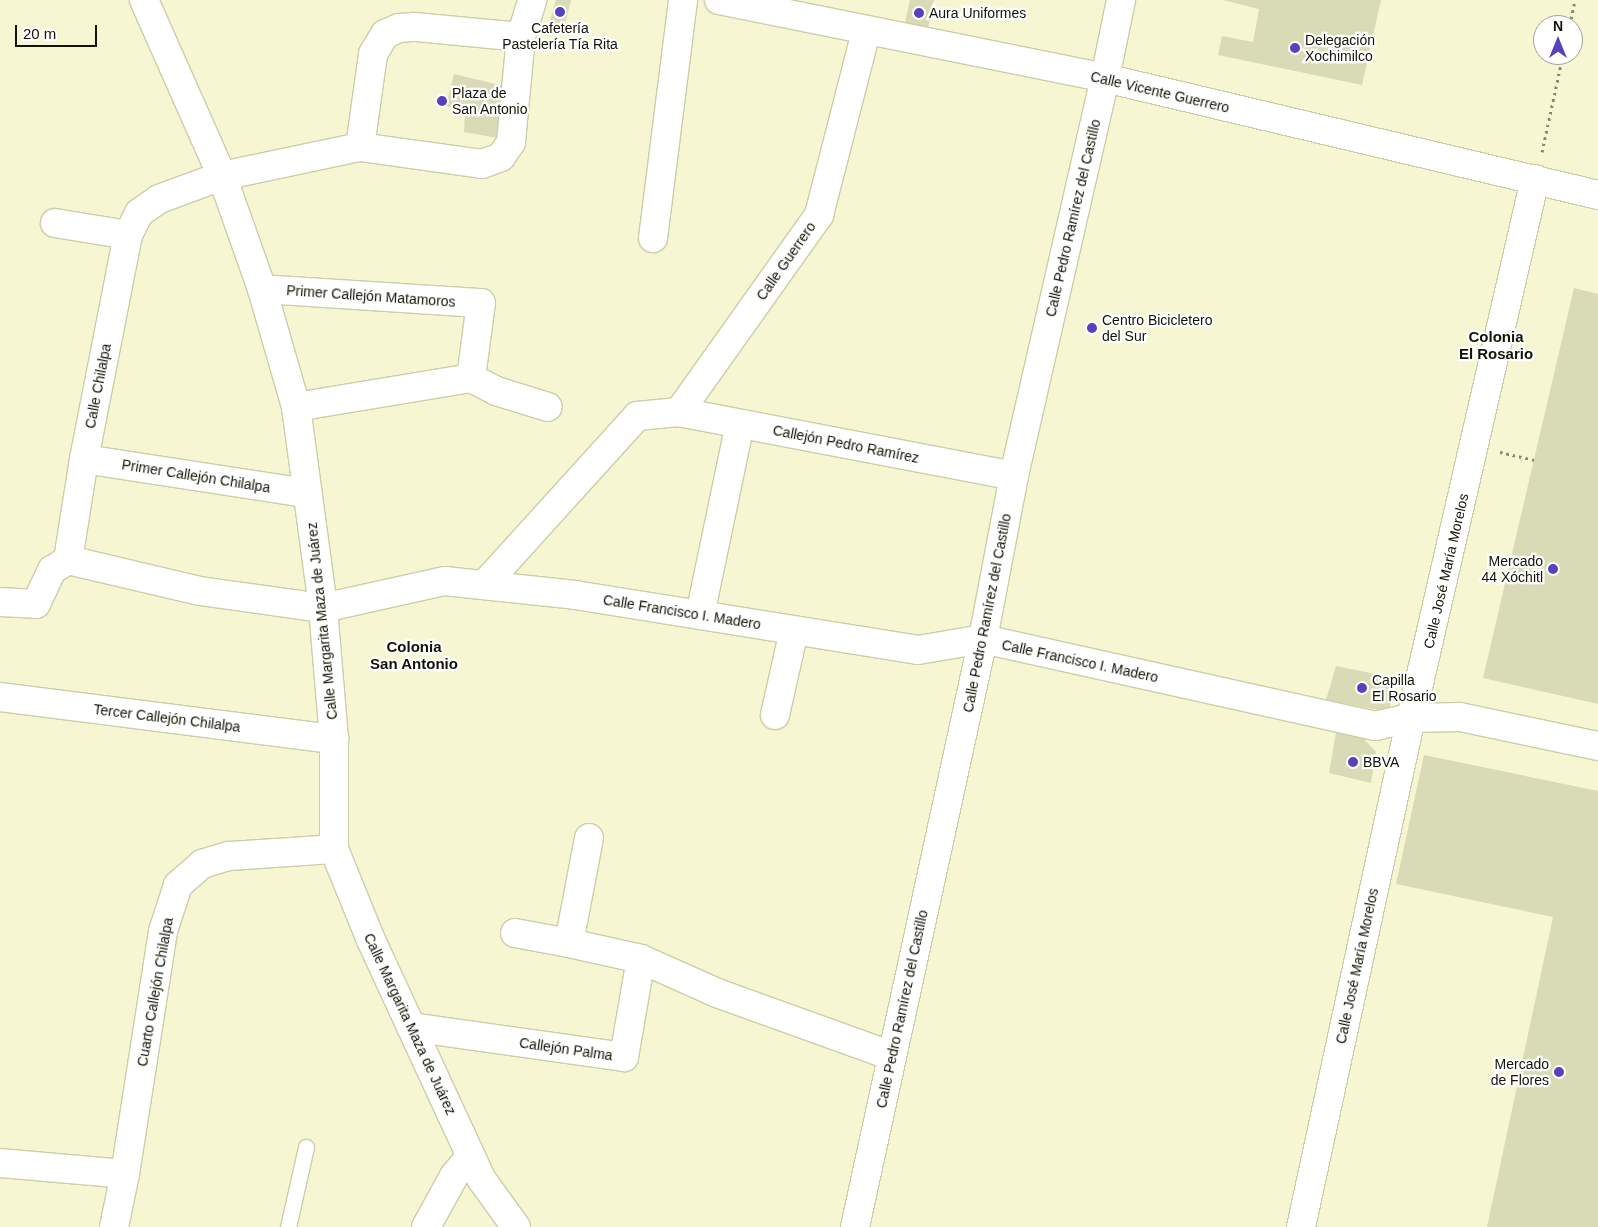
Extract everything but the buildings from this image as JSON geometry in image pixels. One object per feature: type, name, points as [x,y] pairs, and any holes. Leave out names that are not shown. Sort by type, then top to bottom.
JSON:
[{"type":"street","name":"Calle Margarita Maza de Juárez","points":[[144,0],[222,176],[262,289],[296,407],[323,608],[334,739],[334,848],[371,940],[482,1180],[516,1227]]},
{"type":"street","name":"Calle Chilalpa","points":[[68,560],[84,459],[128,234],[139,213],[159,199],[222,176],[360,147],[482,164],[501,157],[511,142],[521,38],[532,0]]},
{"type":"street","points":[[653,238],[683,0]]},
{"type":"street","name":"Calle Vicente Guerrero","points":[[719,0],[866,32],[1105,78],[1598,195]]},
{"type":"street","name":"Calle Pedro Ramírez del Castillo","points":[[855,1227],[983,639],[1014,476],[1121,0]]},
{"type":"street","points":[[360,147],[373,54],[386,34],[399,28],[415,26],[521,38]]},
{"type":"street","name":"Calle Guerrero","points":[[679,412],[820,214],[866,32]]},
{"type":"street","name":"Calle José María Morelos","points":[[1301,1227],[1411,718],[1535,180]]},
{"type":"street","points":[[55,223],[128,234]]},
{"type":"street","name":"Primer Callejón Matamoros","points":[[262,289],[481,303],[471,378]]},
{"type":"street","points":[[296,407],[471,378],[496,391],[548,408]]},
{"type":"street","name":"Callejón Pedro Ramírez","points":[[484,585],[638,416],[679,412],[1014,476]]},
{"type":"street","points":[[700,615],[740,424]]},
{"type":"street","name":"Primer Callejón Chilalpa","points":[[84,459],[307,493]]},
{"type":"street","points":[[0,602],[36,604],[52,570],[68,560],[200,591],[323,608]]},
{"type":"street","name":"Calle Francisco I. Madero","points":[[323,608],[445,581],[575,595],[918,650],[983,639],[1375,726],[1411,718],[1460,716],[1598,746]]},
{"type":"street","points":[[775,715],[794,630]]},
{"type":"street","name":"Tercer Callejón Chilalpa","points":[[0,697],[334,739]]},
{"type":"street","points":[[569,943],[589,838]]},
{"type":"street","name":"Cuarto Callejón Chilalpa","points":[[114,1227],[125,1174],[163,931],[178,885],[202,864],[230,856],[334,848]]},
{"type":"street","points":[[515,933],[641,959],[717,993],[892,1056]]},
{"type":"street","name":"Callejón Palma","points":[[411,1027],[624,1056],[641,959]]},
{"type":"street","points":[[426,1227],[454,1176],[471,1156]]},
{"type":"street","points":[[0,1163],[125,1174]]},
{"type":"lane","points":[[288,1227],[306,1147]]},
{"type":"path","points":[[1572,15],[1575,0]]},
{"type":"path","points":[[1535,180],[1561,65]]},
{"type":"path","points":[[1475,447],[1534,460]]},
{"type":"place","name":"Cafetería Pastelería Tía Rita","points":[[560,12]]},
{"type":"place","name":"Aura Uniformes","points":[[919,13]]},
{"type":"place","name":"Delegación Xochimilco","points":[[1295,48]]},
{"type":"place","name":"Plaza de San Antonio","points":[[442,101]]},
{"type":"place","name":"Centro Bicicletero del Sur","points":[[1092,328]]},
{"type":"place","name":"Mercado 44 Xóchitl","points":[[1553,569]]},
{"type":"place","name":"Capilla El Rosario","points":[[1362,688]]},
{"type":"place","name":"BBVA","points":[[1353,762]]},
{"type":"place","name":"Mercado de Flores","points":[[1559,1072]]},
{"type":"district","name":"Colonia El Rosario","points":[[1496,344]]},
{"type":"district","name":"Colonia San Antonio","points":[[414,654]]}]
